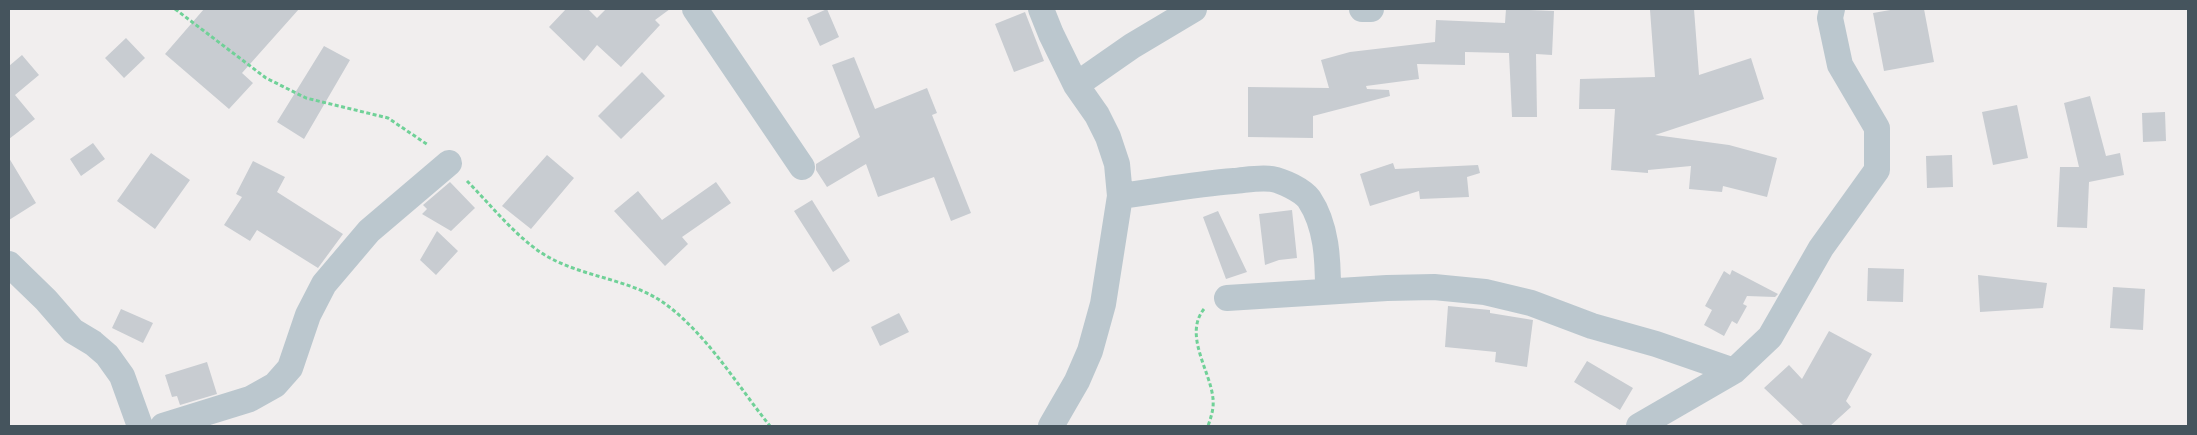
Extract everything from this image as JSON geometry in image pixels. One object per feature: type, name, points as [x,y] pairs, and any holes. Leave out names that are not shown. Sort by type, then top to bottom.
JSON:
[{"type":"street","points":[[695,9],[802,167]]},
{"type":"street","points":[[1042,9],[1051,34],[1076,85],[1097,115],[1108,138],[1117,164],[1120,196],[1103,304],[1090,351],[1077,381],[1051,426]]},
{"type":"street","points":[[1076,85],[1132,46],[1194,9]]},
{"type":"street","points":[[1362,9],[1371,9]]},
{"type":"street","points":[[1638,426],[1734,371],[1770,337],[1821,248],[1877,170],[1877,128],[1840,65],[1830,18],[1832,9]]},
{"type":"street","points":[[163,426],[250,399],[275,385],[290,368],[308,315],[324,284],[369,231],[449,163]]},
{"type":"street","points":[[1120,196],[1199,184],[1248,180],[1271,179],[1287,185],[1308,198],[1324,233],[1328,260],[1328,291]]},
{"type":"street","points":[[9,264],[46,300],[73,331],[93,342],[107,355],[122,376],[140,426]]},
{"type":"street","points":[[1227,298],[1328,291],[1434,287],[1484,292],[1531,303],[1592,326],[1656,344],[1734,371]]},
{"type":"path","points":[[175,9],[266,78],[306,98],[388,118],[430,146],[525,240],[554,260],[636,287],[663,303],[694,328],[770,426]]},
{"type":"path","points":[[1208,426],[1213,412],[1213,398],[1197,335],[1197,321],[1210,304],[1227,298]]},
{"type":"building","points":[[204,9],[299,9],[242,73],[253,83],[229,109],[165,54]]},
{"type":"building","points":[[566,9],[588,9],[597,18],[606,9],[670,9],[655,20],[660,25],[621,67],[597,45],[584,61],[549,27]]},
{"type":"building","points":[[827,9],[839,37],[820,46],[807,18]]},
{"type":"building","points":[[1506,9],[1554,11],[1552,55],[1536,54],[1537,117],[1512,117],[1509,53],[1465,52],[1465,65],[1417,64],[1419,79],[1366,86],[1367,89],[1389,90],[1390,96],[1313,116],[1313,138],[1248,137],[1248,87],[1329,88],[1321,60],[1350,52],[1435,42],[1436,20],[1505,23]]},
{"type":"building","points":[[1694,9],[1699,75],[1751,58],[1764,99],[1655,135],[1729,145],[1777,158],[1767,197],[1723,186],[1722,192],[1689,189],[1691,166],[1648,170],[1648,173],[1611,170],[1615,109],[1579,109],[1580,79],[1655,77],[1650,10]]},
{"type":"building","points":[[1896,9],[1924,9],[1934,62],[1884,71],[1873,13]]},
{"type":"building","points":[[1025,12],[1044,61],[1014,72],[995,24]]},
{"type":"building","points":[[126,38],[145,58],[124,78],[105,58]]},
{"type":"building","points":[[324,46],[350,60],[304,139],[277,122]]},
{"type":"building","points":[[22,55],[39,75],[15,95],[35,119],[9,139],[9,66]]},
{"type":"building","points":[[854,57],[875,109],[927,88],[937,113],[932,115],[971,213],[951,221],[934,177],[878,197],[866,164],[827,187],[816,170],[816,164],[860,137],[832,65]]},
{"type":"building","points":[[642,72],[665,96],[621,139],[598,116]]},
{"type":"building","points":[[2090,96],[2106,156],[2120,153],[2124,175],[2089,182],[2087,228],[2057,227],[2060,167],[2079,167],[2064,103]]},
{"type":"building","points":[[2017,105],[2028,158],[1993,165],[1982,112]]},
{"type":"building","points":[[2165,112],[2166,141],[2143,142],[2142,113]]},
{"type":"building","points":[[93,143],[105,159],[81,176],[70,159]]},
{"type":"building","points":[[151,153],[190,180],[155,229],[117,201]]},
{"type":"building","points":[[547,155],[574,178],[531,229],[502,206]]},
{"type":"building","points":[[1952,155],[1953,187],[1927,188],[1926,156]]},
{"type":"building","points":[[9,158],[36,203],[9,220]]},
{"type":"building","points":[[253,161],[285,177],[277,192],[343,234],[318,268],[257,230],[250,241],[224,225],[242,197],[236,194]]},
{"type":"building","points":[[1393,163],[1395,169],[1478,165],[1480,173],[1467,177],[1469,197],[1420,199],[1419,191],[1370,206],[1360,174]]},
{"type":"building","points":[[450,182],[475,208],[451,231],[422,214],[427,209],[423,205]]},
{"type":"building","points":[[716,182],[731,203],[682,237],[688,244],[665,266],[614,211],[638,191],[662,220]]},
{"type":"building","points":[[812,200],[850,261],[833,272],[794,211]]},
{"type":"building","points":[[1292,210],[1297,258],[1279,260],[1265,265],[1259,214]]},
{"type":"building","points":[[1218,211],[1247,272],[1226,279],[1203,217]]},
{"type":"building","points":[[437,231],[458,251],[436,275],[420,260]]},
{"type":"building","points":[[1868,268],[1904,269],[1903,302],[1867,301]]},
{"type":"building","points":[[1732,270],[1778,294],[1775,297],[1747,296],[1743,304],[1747,306],[1737,324],[1732,321],[1724,336],[1704,325],[1712,310],[1705,306],[1724,271],[1730,275]]},
{"type":"building","points":[[1978,275],[2047,283],[2043,308],[1980,312]]},
{"type":"building","points":[[2113,287],[2145,289],[2143,330],[2110,328]]},
{"type":"building","points":[[1448,306],[1490,310],[1490,313],[1533,320],[1527,367],[1495,362],[1496,352],[1445,347]]},
{"type":"building","points":[[121,309],[153,323],[143,343],[112,328]]},
{"type":"building","points":[[899,313],[909,332],[880,346],[871,327]]},
{"type":"building","points":[[1829,331],[1872,354],[1846,401],[1851,407],[1830,426],[1804,426],[1764,388],[1789,365],[1802,379]]},
{"type":"building","points":[[1587,361],[1633,388],[1620,410],[1574,382]]},
{"type":"building","points":[[207,362],[217,394],[180,405],[177,396],[172,397],[165,375]]}]
